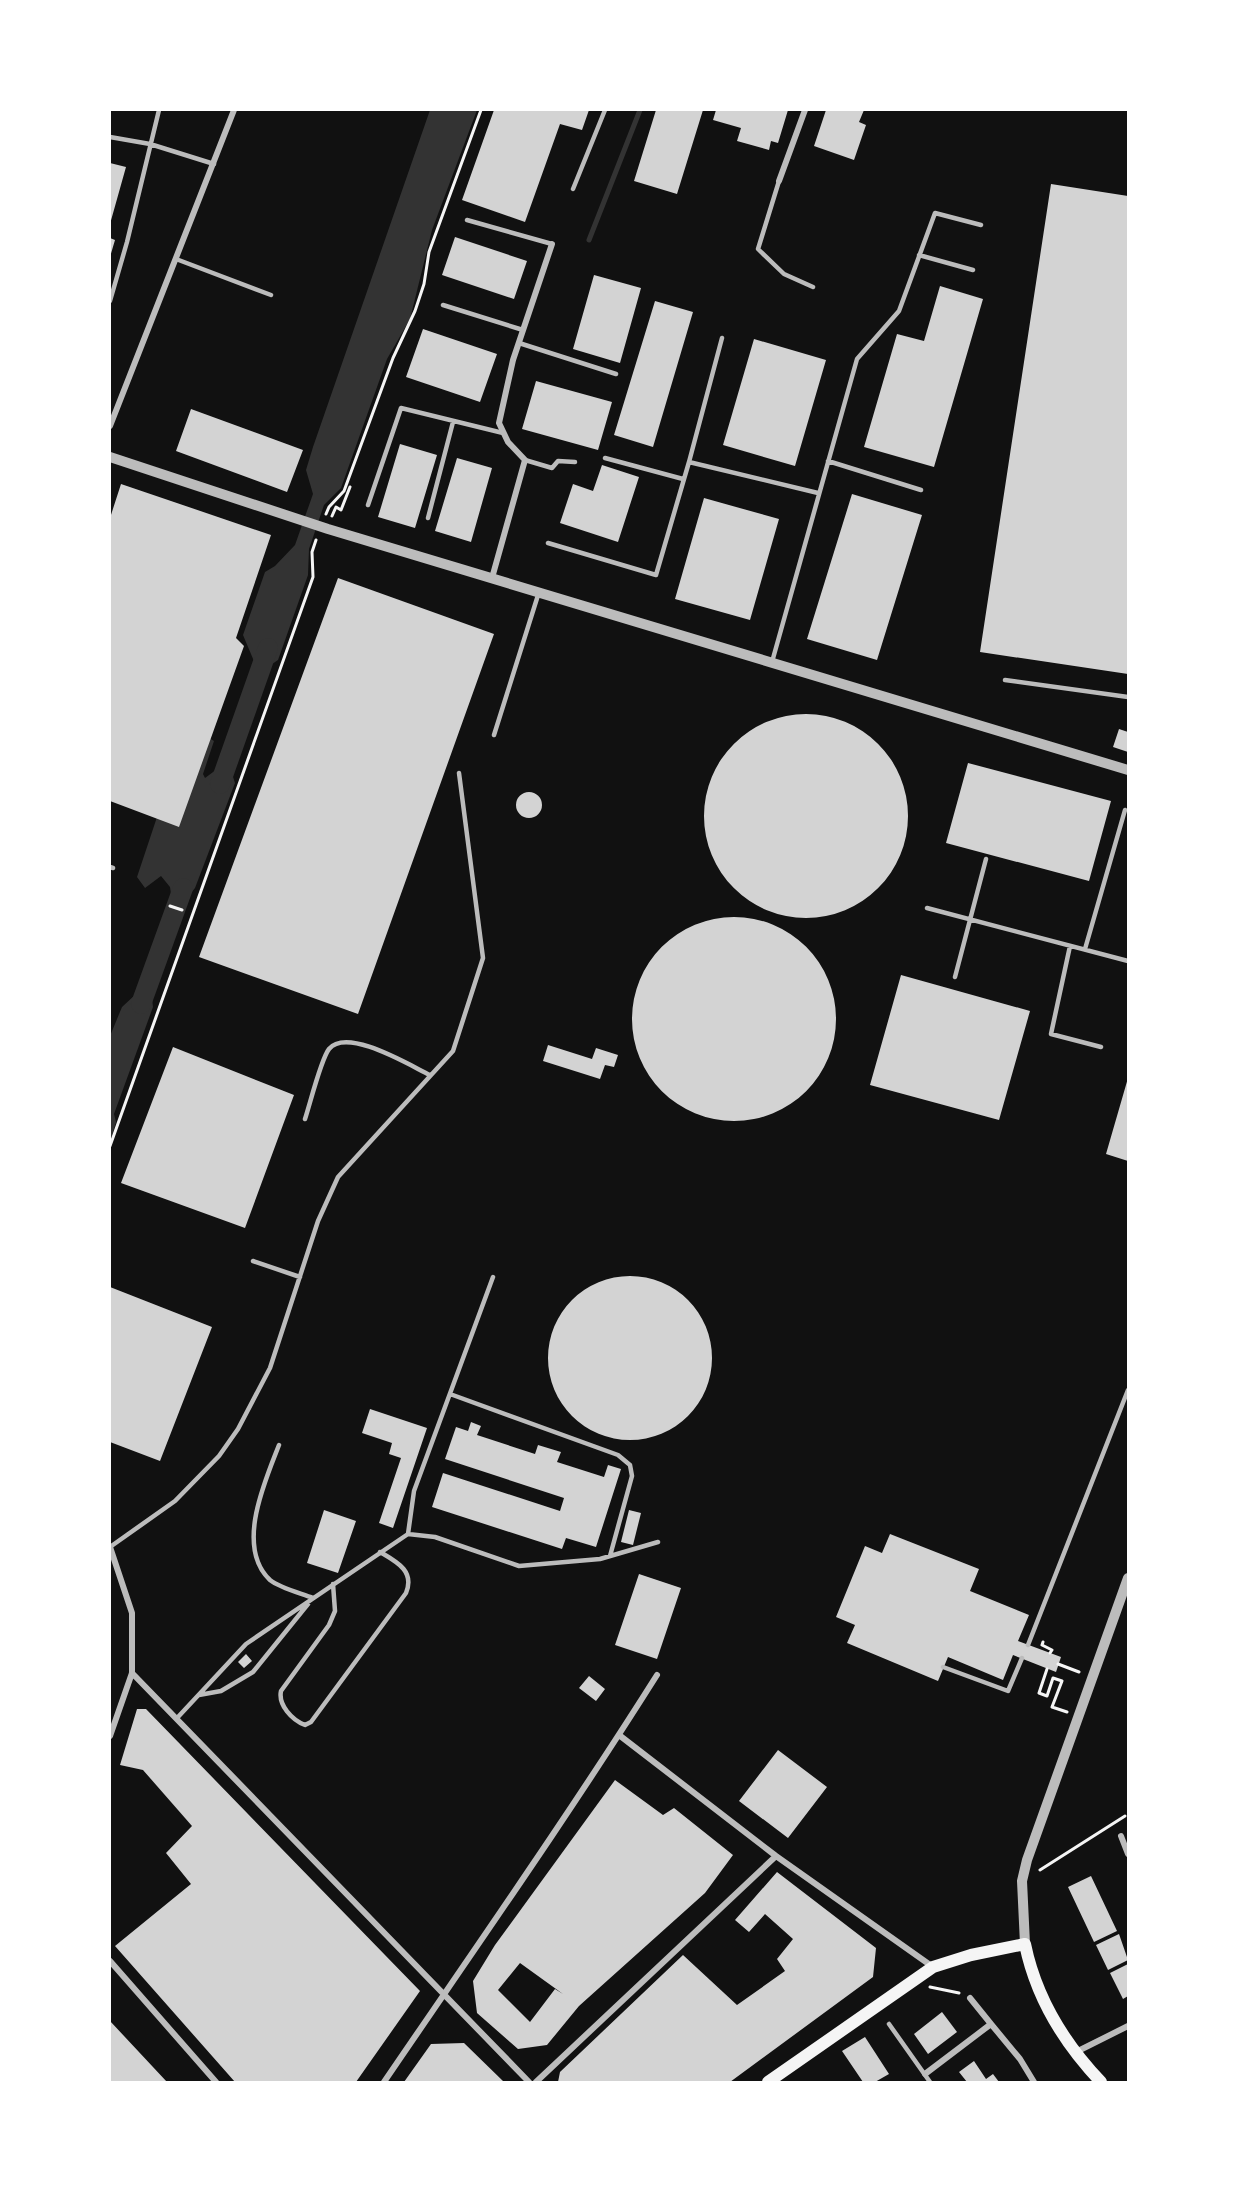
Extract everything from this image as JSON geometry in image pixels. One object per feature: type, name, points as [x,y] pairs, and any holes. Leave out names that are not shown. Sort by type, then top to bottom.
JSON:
[{"type":"main road","points":[[768,2082],[933,1967],[971,1955],[1025,1944],[1031,1973],[1051,2017],[1073,2053],[1101,2082]]},
{"type":"street","points":[[110,426],[234,110]]},
{"type":"street","points":[[780,181],[805,110]]},
{"type":"street","points":[[492,578],[525,460],[508,442],[499,423],[519,343],[552,244]]},
{"type":"street","points":[[110,457],[285,515],[323,531],[492,578],[1128,770]]},
{"type":"street","points":[[110,1547],[132,1613],[132,1673],[110,1736]]},
{"type":"street","points":[[1025,1944],[1022,1881],[1050,1790],[1128,1578]]},
{"type":"street","points":[[132,1673],[529,2082]]},
{"type":"street","points":[[384,2082],[444,1992],[537,1862],[657,1675]]},
{"type":"street","points":[[619,1735],[776,1856],[933,1967]]},
{"type":"street","points":[[1121,1836],[1128,1854]]},
{"type":"street","points":[[536,2082],[776,1856]]},
{"type":"street","points":[[110,1961],[216,2082]]},
{"type":"street","points":[[110,1969],[120,1974]]},
{"type":"street","points":[[970,1998],[1020,2059],[1034,2082]]},
{"type":"street","points":[[925,2074],[991,2024]]},
{"type":"street","points":[[1073,2053],[1128,2026]]},
{"type":"lane","points":[[110,301],[127,242],[159,110]]},
{"type":"lane","points":[[573,189],[605,110]]},
{"type":"lane","points":[[110,136],[150,144],[214,164]]},
{"type":"lane","points":[[780,181],[759,249],[784,274],[813,287]]},
{"type":"lane","points":[[772,662],[857,359],[899,311],[935,213],[981,225]]},
{"type":"lane","points":[[467,220],[552,244]]},
{"type":"lane","points":[[919,255],[973,270]]},
{"type":"lane","points":[[176,259],[271,295]]},
{"type":"lane","points":[[443,305],[523,330]]},
{"type":"lane","points":[[548,543],[656,575],[722,338]]},
{"type":"lane","points":[[519,343],[616,374]]},
{"type":"lane","points":[[368,505],[401,408],[503,433]]},
{"type":"lane","points":[[428,518],[453,422]]},
{"type":"lane","points":[[605,459],[684,479]]},
{"type":"lane","points":[[525,460],[552,468],[558,461],[574,462]]},
{"type":"lane","points":[[828,461],[921,490]]},
{"type":"lane","points":[[688,462],[819,493]]},
{"type":"lane","points":[[494,735],[539,592]]},
{"type":"lane","points":[[1005,680],[1128,697]]},
{"type":"lane","points":[[110,1547],[175,1501],[219,1456],[238,1429],[270,1368],[318,1221],[338,1177],[453,1051],[483,958],[459,773]]},
{"type":"lane","points":[[1085,949],[1125,810]]},
{"type":"lane","points":[[956,977],[986,859]]},
{"type":"lane","points":[[927,908],[1128,961]]},
{"type":"lane","points":[[1070,946],[1050,1034],[1101,1047]]},
{"type":"lane","points":[[305,1119],[329,1049],[341,1041],[357,1041],[430,1075]]},
{"type":"lane","points":[[253,1261],[300,1277]]},
{"type":"lane","points":[[408,1534],[414,1491],[493,1277]]},
{"type":"lane","points":[[1028,1645],[1128,1390]]},
{"type":"lane","points":[[450,1394],[618,1455],[630,1465],[633,1476],[610,1556]]},
{"type":"lane","points":[[279,1445],[257,1503],[255,1558],[271,1580],[313,1598]]},
{"type":"lane","points":[[177,1717],[246,1644],[408,1534],[435,1537],[519,1566],[610,1556],[658,1542]]},
{"type":"lane","points":[[333,1584],[335,1611],[329,1625],[280,1691],[279,1699],[300,1723],[305,1725],[311,1722],[342,1683],[406,1593],[410,1583],[408,1573],[400,1564],[380,1552]]},
{"type":"lane","points":[[198,1695],[221,1691],[253,1672],[313,1598]]},
{"type":"lane","points":[[943,1667],[1008,1691],[1022,1658]]},
{"type":"lane","points":[[889,2024],[930,2082]]},
{"type":"path","points":[[344,491],[393,358],[415,311],[424,284],[429,252],[481,110]]},
{"type":"path","points":[[325,516],[329,507],[350,487],[341,510],[336,507],[335,510]]},
{"type":"path","points":[[110,1146],[313,577],[312,552],[323,531]]},
{"type":"path","points":[[170,906],[182,910]]},
{"type":"path","points":[[1044,1638],[1042,1645],[1052,1650],[1050,1653]]},
{"type":"path","points":[[1058,1664],[1073,1670]]},
{"type":"path","points":[[1047,1668],[1039,1693],[1047,1696],[1053,1678],[1062,1681],[1052,1707]]},
{"type":"path","points":[[1022,1881],[1125,1816]]},
{"type":"path","points":[[916,1979],[922,1985],[954,1991],[970,1998]]},
{"type":"shaded area","points":[[430,110],[477,110],[432,230],[410,319],[387,359],[341,488],[324,505],[309,549],[308,575],[278,660],[259,673],[243,635],[265,572],[275,566],[295,545],[313,494],[306,470],[313,447]]},
{"type":"shaded area","points":[[209,738],[214,741],[203,774],[205,778],[228,761],[235,783],[195,888],[174,914],[170,887],[161,876],[145,888],[137,877],[157,817]]},
{"type":"shaded area","points":[[150,981],[153,1007],[114,1114],[116,1122],[110,1142],[110,1036],[122,1007]]},
{"type":"building","points":[[494,110],[589,110],[582,130],[560,124],[525,222],[462,200]]},
{"type":"building","points":[[656,110],[703,110],[677,194],[634,181]]},
{"type":"building","points":[[716,110],[788,110],[778,143],[771,141],[769,150],[737,141],[741,128],[713,120]]},
{"type":"building","points":[[826,110],[864,110],[859,122],[866,125],[854,160],[814,146]]},
{"type":"building","points":[[110,163],[126,167],[110,224]]},
{"type":"building","points":[[1051,184],[1128,196],[1128,674],[980,652]]},
{"type":"building","points":[[455,237],[527,261],[514,299],[442,275]]},
{"type":"building","points":[[110,238],[115,240],[110,257]]},
{"type":"building","points":[[594,275],[641,288],[620,363],[573,349]]},
{"type":"building","points":[[940,286],[983,299],[934,467],[864,447],[897,334],[924,341]]},
{"type":"building","points":[[655,301],[693,312],[653,447],[614,435]]},
{"type":"building","points":[[423,329],[497,354],[480,402],[406,377]]},
{"type":"building","points":[[754,339],[826,360],[795,466],[723,445]]},
{"type":"building","points":[[536,381],[612,402],[598,450],[522,429]]},
{"type":"building","points":[[191,409],[303,450],[287,492],[176,451]]},
{"type":"building","points":[[400,444],[437,455],[415,528],[378,517]]},
{"type":"building","points":[[457,458],[492,468],[471,542],[435,531]]},
{"type":"building","points":[[602,465],[639,477],[618,542],[560,523],[573,484],[593,491]]},
{"type":"building","points":[[121,484],[271,535],[236,638],[244,646],[179,827],[110,801],[110,518]]},
{"type":"building","points":[[852,494],[922,515],[877,660],[807,639]]},
{"type":"building","points":[[704,498],[779,519],[750,620],[675,599]]},
{"type":"building","points":[[338,578],[494,634],[358,1014],[199,957]]},
{"type":"building","points":[[806,714],[826,716],[845,722],[862,731],[878,744],[891,760],[900,777],[906,796],[908,816],[906,836],[900,855],[891,872],[878,888],[862,901],[845,910],[826,916],[806,918],[786,916],[767,910],[750,901],[734,888],[721,872],[712,855],[706,836],[704,816],[706,796],[712,777],[721,760],[734,744],[750,731],[767,722],[786,716]]},
{"type":"building","points":[[1119,729],[1128,732],[1128,752],[1113,747]]},
{"type":"building","points":[[968,763],[1111,801],[1089,881],[946,843]]},
{"type":"building","points":[[529,792],[538,796],[542,805],[538,814],[529,818],[520,814],[516,805],[520,796]]},
{"type":"building","points":[[734,917],[754,919],[773,925],[790,934],[806,947],[819,963],[828,980],[834,999],[836,1019],[834,1039],[828,1058],[819,1075],[806,1091],[790,1104],[773,1113],[754,1119],[734,1121],[714,1119],[695,1113],[678,1104],[662,1091],[649,1075],[640,1058],[634,1039],[632,1019],[634,999],[640,980],[649,963],[662,947],[678,934],[695,925],[714,919]]},
{"type":"building","points":[[901,975],[1030,1011],[999,1120],[870,1085]]},
{"type":"building","points":[[548,1045],[592,1059],[596,1048],[618,1055],[614,1067],[605,1065],[600,1079],[543,1061]]},
{"type":"building","points":[[173,1047],[294,1095],[245,1228],[121,1183]]},
{"type":"building","points":[[1128,1078],[1128,1161],[1106,1154]]},
{"type":"building","points":[[630,1276],[661,1282],[688,1300],[706,1327],[712,1358],[706,1389],[688,1416],[661,1434],[630,1440],[599,1434],[572,1416],[554,1389],[548,1358],[554,1327],[572,1300],[599,1282]]},
{"type":"building","points":[[110,1287],[212,1327],[160,1461],[110,1442]]},
{"type":"building","points":[[370,1409],[427,1428],[393,1528],[379,1523],[401,1458],[389,1454],[392,1443],[362,1433]]},
{"type":"building","points":[[471,1422],[481,1426],[477,1435],[535,1454],[538,1445],[561,1452],[557,1462],[604,1477],[608,1465],[621,1469],[596,1547],[566,1538],[562,1549],[432,1507],[443,1473],[560,1511],[564,1498],[445,1459],[456,1427],[468,1431]]},
{"type":"building","points":[[324,1510],[356,1521],[338,1573],[307,1563]]},
{"type":"building","points":[[629,1510],[641,1513],[633,1545],[621,1542]]},
{"type":"building","points":[[890,1534],[979,1569],[970,1591],[1029,1615],[1018,1641],[1061,1657],[1056,1672],[1013,1655],[1003,1680],[948,1657],[938,1681],[847,1643],[855,1625],[836,1617],[865,1546],[882,1553]]},
{"type":"building","points":[[639,1574],[681,1588],[657,1659],[615,1645]]},
{"type":"building","points":[[246,1654],[252,1661],[244,1668],[238,1662]]},
{"type":"building","points":[[589,1676],[605,1689],[596,1701],[579,1688]]},
{"type":"building","points":[[137,1709],[146,1709],[420,1991],[356,2082],[235,2082],[115,1946],[191,1884],[166,1853],[192,1826],[143,1770],[120,1765]]},
{"type":"building","points":[[778,1750],[827,1787],[788,1838],[739,1801]]},
{"type":"building","points":[[615,1780],[663,1815],[674,1808],[733,1855],[705,1893],[579,2006],[547,2045],[518,2049],[477,2013],[473,1981],[495,1945]],"holes":[[[520,1963],[563,1994],[555,1989],[530,2022],[498,1990]]]},
{"type":"building","points":[[777,1872],[876,1948],[873,1977],[730,2082],[558,2082],[560,2072],[683,1955],[737,2005],[785,1971],[777,1959],[793,1939],[765,1914],[749,1932],[735,1920]]},
{"type":"building","points":[[1091,1876],[1117,1931],[1094,1942],[1068,1887]]},
{"type":"building","points":[[1119,1934],[1128,1960],[1108,1970],[1096,1945]]},
{"type":"building","points":[[1128,1964],[1128,1996],[1123,1999],[1110,1973]]},
{"type":"building","points":[[942,2012],[957,2032],[928,2054],[914,2034]]},
{"type":"building","points":[[110,2021],[167,2082],[110,2082]]},
{"type":"building","points":[[865,2037],[889,2074],[875,2082],[863,2082],[842,2051]]},
{"type":"building","points":[[464,2043],[504,2082],[404,2082],[431,2044]]},
{"type":"building","points":[[974,2061],[986,2079],[993,2074],[999,2082],[967,2082],[959,2072]]},
{"type":"waterway","points":[[589,240],[640,110]]},
{"type":"waterway","points":[[220,784],[268,648]]},
{"type":"waterway","points":[[141,1004],[183,888]]}]
